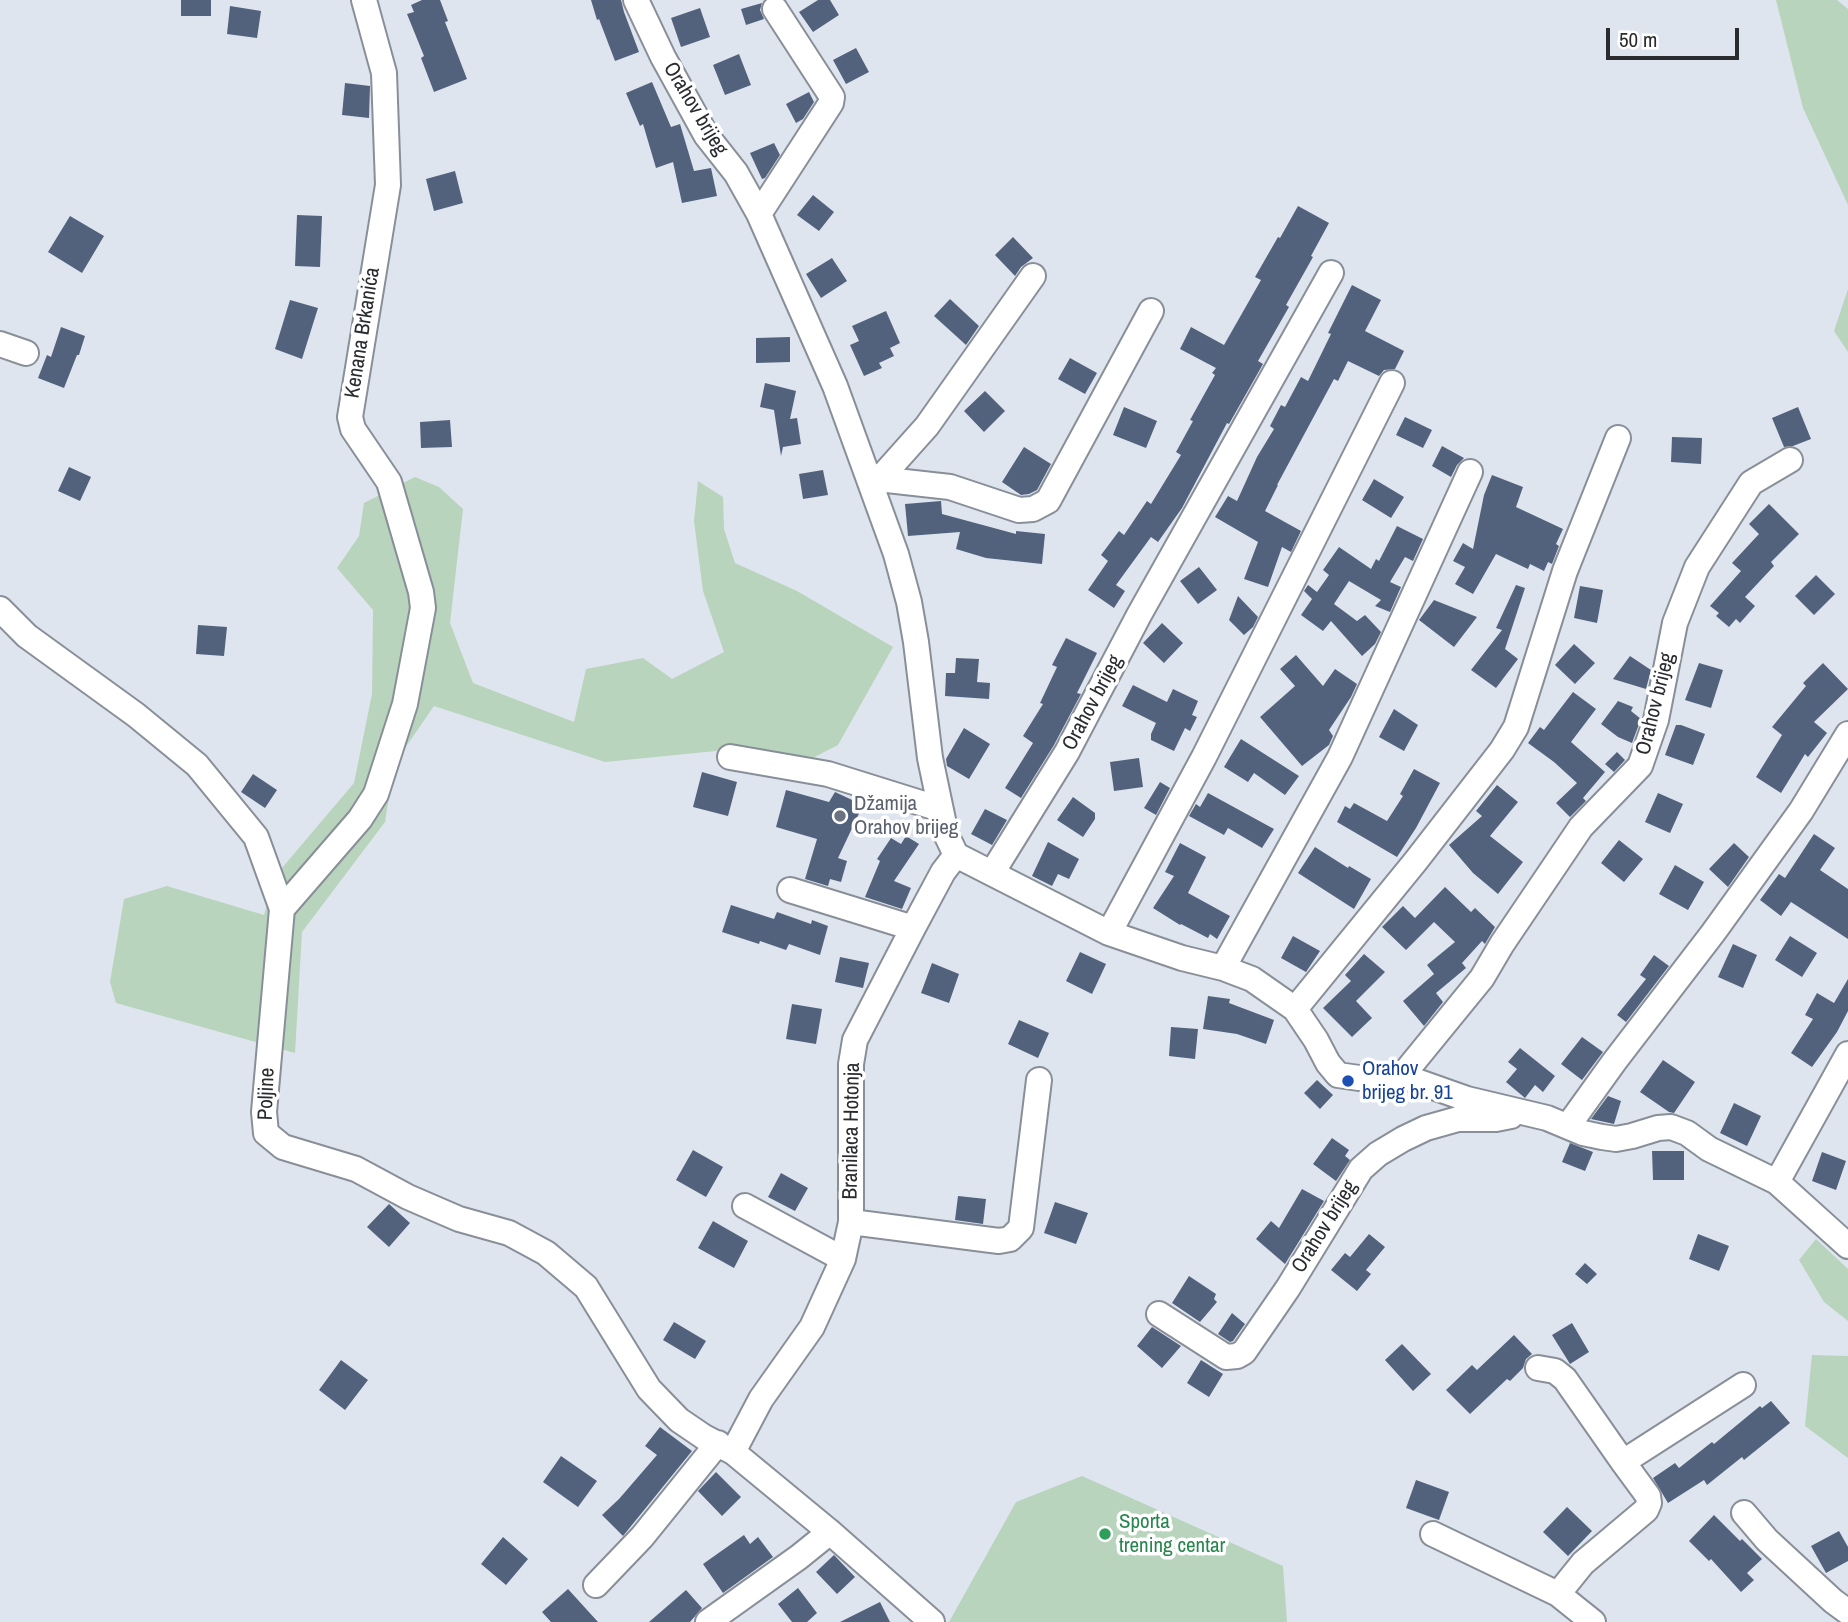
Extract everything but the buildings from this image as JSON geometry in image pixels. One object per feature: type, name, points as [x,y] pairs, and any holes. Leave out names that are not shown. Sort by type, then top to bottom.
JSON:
[{"type":"street","name":"Kenana Brkanića","points":[[282,909],[360,819],[376,794],[405,704],[423,608],[421,592],[389,482],[353,429],[350,418],[388,185],[384,73],[365,0]]},
{"type":"street","name":"Orahov brijeg","points":[[636,0],[663,57],[706,135],[736,173],[759,214],[835,386],[871,483],[909,602],[930,758],[946,834],[956,855],[1109,933],[1252,979],[1295,1009],[1338,1075],[1359,1078],[1402,1076],[1467,1099],[1526,1113],[1583,1133],[1616,1139],[1671,1127],[1777,1182],[1848,1246]]},
{"type":"street","points":[[759,214],[831,103],[832,97],[775,9]]},
{"type":"street","name":"Orahov brijeg","points":[[992,873],[1067,752],[1139,615],[1331,273]]},
{"type":"street","points":[[871,483],[885,473],[927,426],[1033,276]]},
{"type":"street","points":[[871,483],[887,480],[950,487],[1019,510],[1033,509],[1048,502],[1152,311]]},
{"type":"street","points":[[0,344],[26,353]]},
{"type":"street","points":[[1109,933],[1204,757],[1392,383]]},
{"type":"street","points":[[1295,1009],[1415,862],[1502,750],[1516,727],[1565,571],[1618,438]]},
{"type":"street","name":"Orahov brijeg","points":[[1402,1076],[1482,978],[1580,827],[1640,766],[1656,720],[1675,623],[1697,567],[1751,483],[1790,460]]},
{"type":"street","points":[[1223,968],[1340,757],[1470,472]]},
{"type":"street","name":"Poljine","points":[[0,609],[27,636],[136,715],[197,765],[256,837],[282,909],[264,1112],[266,1133],[283,1147],[356,1169],[408,1198],[459,1219],[509,1233],[547,1253],[586,1287],[649,1388],[679,1420],[725,1447]]},
{"type":"street","points":[[1568,1126],[1793,822],[1848,734]]},
{"type":"street","points":[[730,757],[828,774],[940,809]]},
{"type":"street","name":"Branilaca Hotonja","points":[[596,1585],[725,1447],[812,1327],[843,1259],[851,1222],[851,1064],[855,1040],[943,872],[956,855]]},
{"type":"street","points":[[790,890],[913,928]]},
{"type":"street","points":[[1777,1182],[1848,1054]]},
{"type":"street","name":"Branilaca Hotonja","points":[[851,1222],[999,1241],[1010,1238],[1021,1228],[1039,1080]]},
{"type":"street","name":"Orahov brijeg","points":[[1159,1314],[1226,1357],[1237,1356],[1244,1352],[1288,1287],[1361,1169],[1378,1154],[1426,1128],[1458,1119],[1496,1119],[1526,1113]]},
{"type":"street","points":[[745,1206],[843,1259]]},
{"type":"street","points":[[1538,1368],[1555,1371],[1565,1379],[1648,1496],[1649,1503],[1646,1510],[1583,1563],[1558,1594]]},
{"type":"street","points":[[1623,1462],[1743,1385]]},
{"type":"street","points":[[725,1447],[830,1532],[932,1622]]},
{"type":"street","points":[[1744,1513],[1767,1540],[1848,1612]]},
{"type":"street","points":[[708,1622],[830,1532]]},
{"type":"street","points":[[1433,1534],[1558,1594],[1593,1622]]},
{"type":"green space","points":[[1776,0],[1837,0],[1848,9],[1848,205],[1803,108]]},
{"type":"green space","points":[[1848,289],[1848,352],[1834,331]]},
{"type":"green space","points":[[415,477],[439,487],[463,509],[450,623],[473,683],[574,722],[586,669],[643,658],[672,679],[724,652],[703,591],[694,521],[698,481],[723,497],[724,529],[735,563],[797,591],[893,647],[838,745],[797,766],[736,749],[605,762],[434,706],[394,764],[385,822],[302,932],[295,1053],[116,1003],[110,982],[124,899],[167,886],[264,915],[276,875],[354,783],[372,694],[373,610],[337,568],[359,536],[364,503]]},
{"type":"green space","points":[[1816,1239],[1848,1269],[1848,1321],[1824,1302],[1799,1260]]},
{"type":"green space","points":[[1812,1355],[1848,1356],[1848,1458],[1805,1426]]},
{"type":"green space","name":"Sporta trening centar","points":[[1082,1476],[1283,1566],[1287,1622],[949,1622],[1016,1502]]},
{"type":"place","name":"Džamija Orahov brijeg","points":[[840,816]]},
{"type":"place","name":"Orahov brijeg br. 91","points":[[1348,1081]]},
{"type":"place","name":"Sporta trening centar","points":[[1105,1534]]}]
